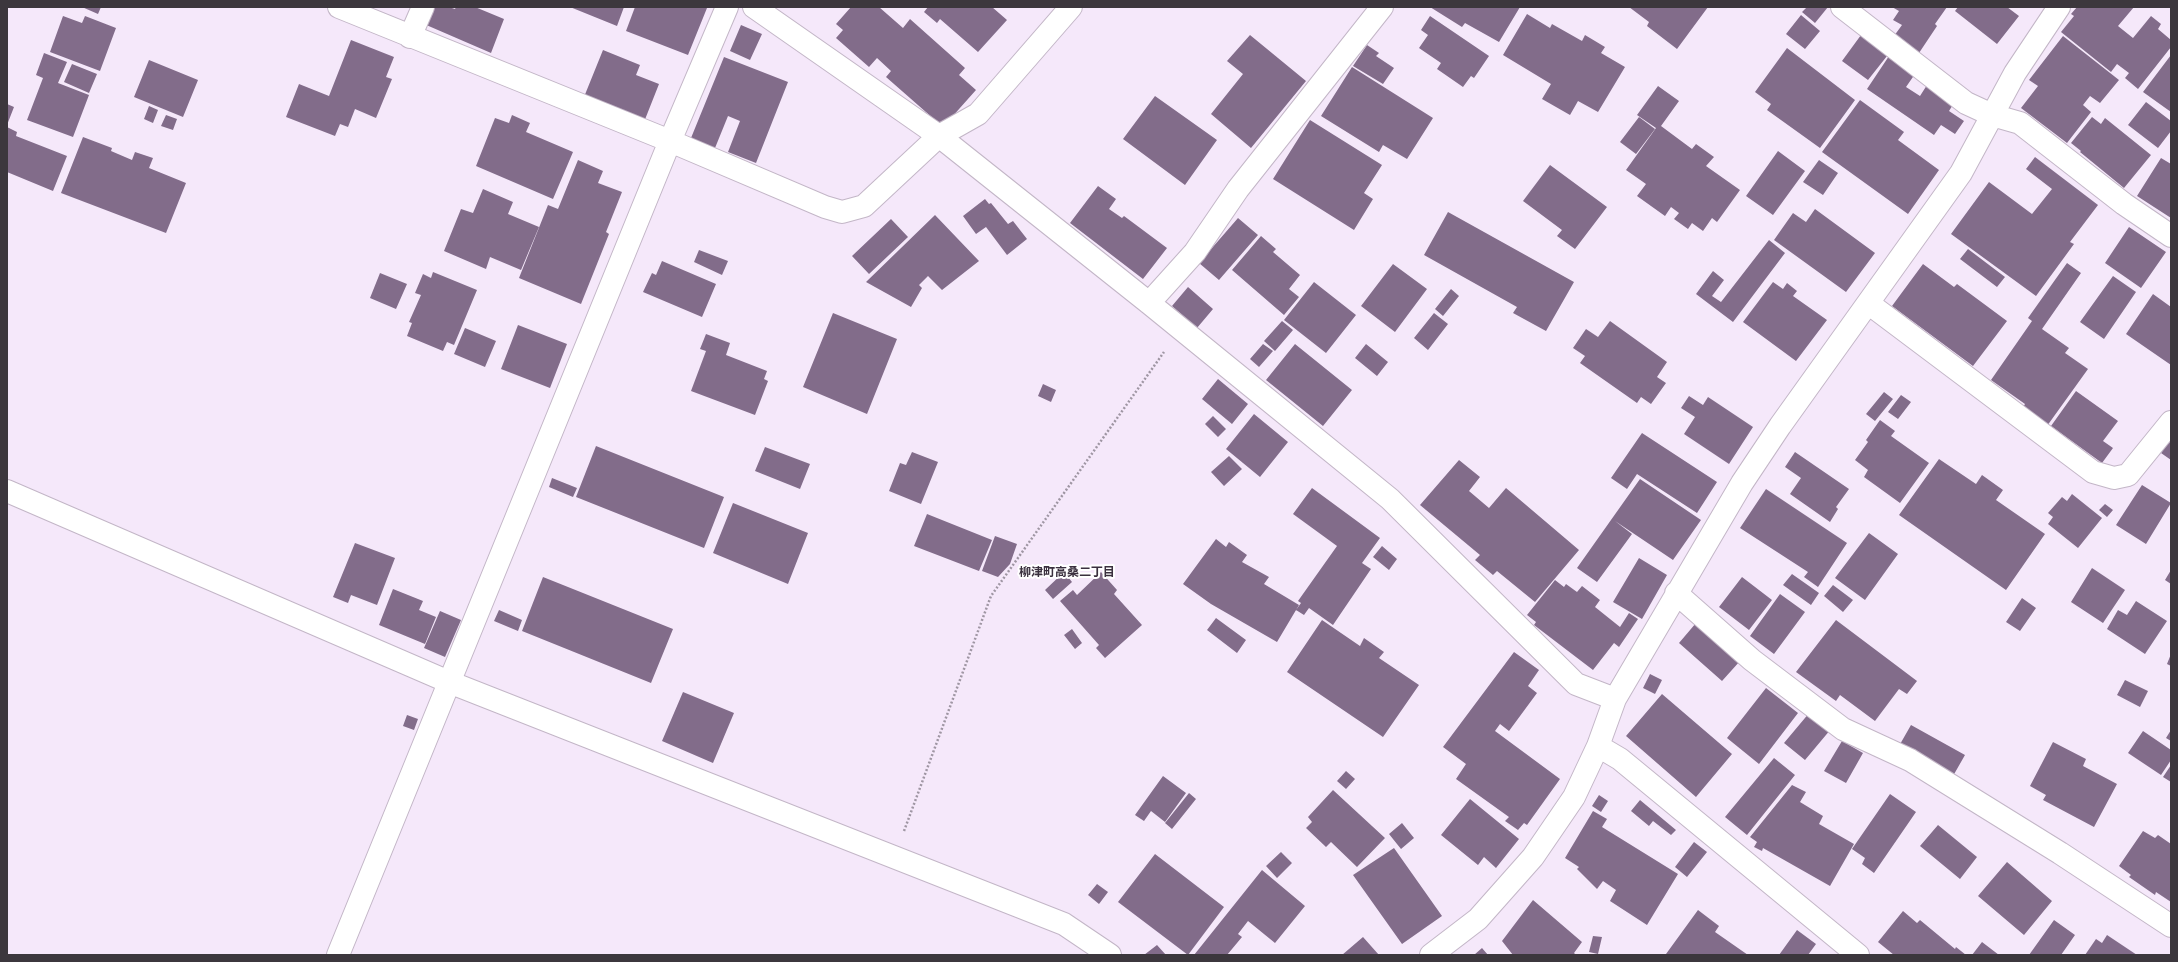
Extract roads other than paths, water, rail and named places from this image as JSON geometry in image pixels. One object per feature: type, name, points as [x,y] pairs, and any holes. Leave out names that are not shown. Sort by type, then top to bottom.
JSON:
[{"type":"street","points":[[340,7],[410,37],[670,141],[825,207],[842,212],[864,206],[939,136],[978,114],[1071,7]]},
{"type":"street","points":[[410,37],[423,7]]},
{"type":"street","points":[[338,955],[670,141],[727,7]]},
{"type":"street","points":[[754,7],[939,136],[1181,328],[1390,499],[1576,684],[1615,699]]},
{"type":"street","points":[[1149,303],[1195,252],[1238,189],[1382,7]]},
{"type":"street","points":[[1842,7],[1966,103],[1992,115],[2020,123],[2124,204],[2171,236]]},
{"type":"street","points":[[1431,955],[1478,919],[1533,857],[1574,797],[1598,746],[1615,699],[1676,593],[1754,464],[1962,173],[2015,73],[2059,7]]},
{"type":"street","points":[[1868,303],[2093,472],[2114,478],[2128,475],[2171,422]]},
{"type":"street","points":[[7,491],[449,682],[1064,924],[1110,955]]},
{"type":"street","points":[[1676,593],[1752,660],[1843,728],[1910,760],[2060,853],[2171,926]]},
{"type":"street","points":[[1598,746],[1620,759],[1858,955]]},
{"type":"district","name":"柳津町高桑二丁目","points":[[1067,573]]}]
